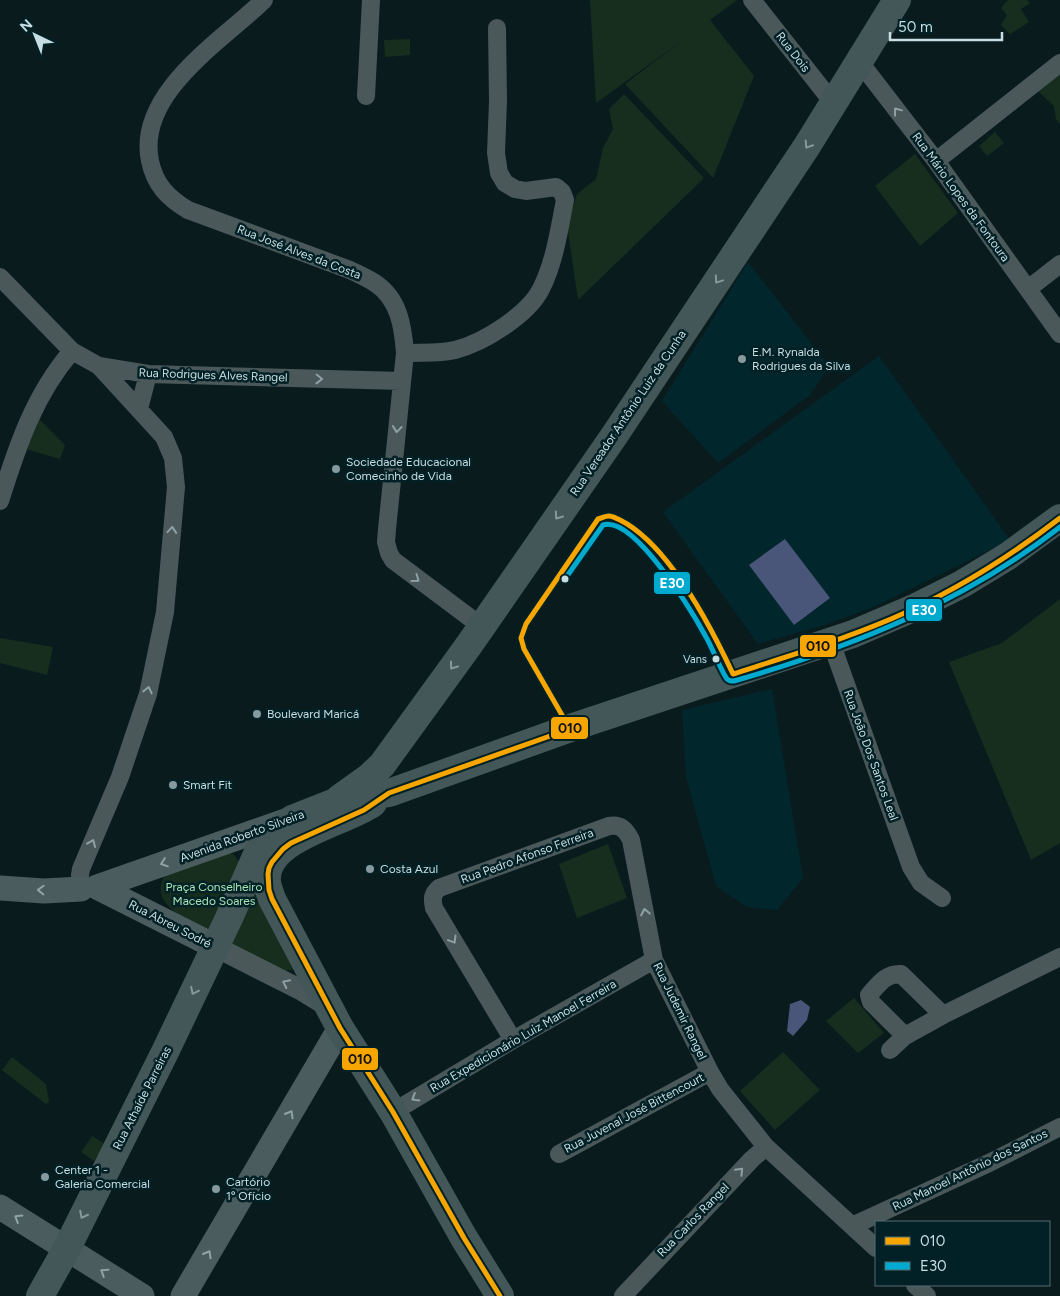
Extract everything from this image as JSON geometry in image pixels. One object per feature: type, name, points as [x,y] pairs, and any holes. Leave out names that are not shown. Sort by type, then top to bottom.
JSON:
[{"type":"main road","name":"Rua Vereador Antônio Luiz da Cunha","points":[[335,802],[368,778],[382,765],[482,626],[614,436],[745,240],[834,104],[895,1]]},
{"type":"main road","name":"Avenida Roberto Silveira","points":[[89,888],[292,819],[335,802],[389,793],[594,720],[831,642],[886,620],[962,584],[1008,556],[1060,518]]},
{"type":"main road","name":"Avenida Roberto Silveira","points":[[334,1017],[272,899],[267,882],[268,870],[270,863],[282,850],[303,836],[364,810],[389,793]]},
{"type":"main road","points":[[216,947],[258,852],[274,834],[292,819]]},
{"type":"main road","name":"Rua Abreu Sodré","points":[[0,888],[44,891],[89,888],[216,947]]},
{"type":"main road","name":"Rua Athaíde Parreiras","points":[[40,1296],[67,1248],[216,947]]},
{"type":"main road","points":[[183,1296],[334,1017],[393,1112],[464,1238],[500,1296]]},
{"type":"main road","points":[[0,1207],[142,1296]]},
{"type":"street","name":"Rua José Alves da Costa","points":[[264,0],[193,64],[166,93],[151,122],[148,138],[148,152],[156,179],[163,192],[174,202],[188,210],[350,270],[375,283],[395,305],[404,331],[405,353],[386,542],[389,553],[400,566],[482,626]]},
{"type":"street","points":[[366,96],[371,0]]},
{"type":"street","name":"Rua Dois","points":[[752,0],[834,104]]},
{"type":"street","points":[[405,353],[454,350],[474,343],[501,328],[534,301],[545,281],[551,261],[565,200],[564,196],[556,187],[526,191],[515,189],[505,183],[497,169],[497,28]]},
{"type":"street","name":"Rua Mário Lopes da Fontoura","points":[[859,62],[936,161],[1060,334]]},
{"type":"street","points":[[936,161],[1060,63]]},
{"type":"street","points":[[1028,290],[1060,264]]},
{"type":"street","name":"Rua Rodrigues Alves Rangel","points":[[0,278],[72,352],[99,366],[148,374],[402,380]]},
{"type":"street","points":[[0,501],[17,448],[30,416],[50,379],[72,352]]},
{"type":"street","points":[[89,888],[80,875],[81,869],[120,778],[148,694],[165,612],[176,487],[173,458],[164,438],[99,366]]},
{"type":"street","points":[[139,409],[148,374]]},
{"type":"street","name":"Rua João Dos Santos Leal","points":[[831,642],[911,867],[921,883],[942,898]]},
{"type":"street","name":"Rua Pedro Afonso Ferreira","points":[[513,1040],[434,908],[433,896],[439,888],[609,826],[616,825],[625,830]]},
{"type":"street","name":"Rua Judemir Rangel","points":[[625,830],[631,840],[654,960],[720,1089],[766,1147]]},
{"type":"street","name":"Rua Abreu Sodré","points":[[216,947],[303,991],[334,1017]]},
{"type":"street","points":[[890,1050],[905,1036],[942,1015],[1060,957]]},
{"type":"street","name":"Rua Expedicionário Luiz Manoel Ferreira","points":[[393,1112],[513,1040],[654,960]]},
{"type":"street","points":[[905,1036],[871,1002],[869,995],[892,974],[901,974],[942,1015]]},
{"type":"street","name":"Rua Juvenal José Bittencourt","points":[[559,1154],[710,1072]]},
{"type":"street","name":"Rua Manoel Antônio dos Santos","points":[[852,1226],[1060,1127]]},
{"type":"street","points":[[766,1147],[875,1247]]},
{"type":"street","name":"Rua Carlos Rangel","points":[[623,1296],[739,1172],[766,1147]]},
{"type":"street","points":[[916,1286],[927,1296]]},
{"type":"shaded area","points":[[748,262],[829,366],[810,395],[718,463],[662,401]]},
{"type":"shaded area","points":[[879,356],[1010,540],[878,605],[828,624],[758,644],[663,512]]},
{"type":"shaded area","points":[[772,689],[803,878],[777,910],[747,907],[716,886],[686,777],[682,710]]},
{"type":"green space","points":[[590,0],[737,0],[710,20],[754,76],[713,178],[625,84],[683,40],[596,103]]},
{"type":"green space","points":[[1008,0],[1027,0],[1030,3],[1021,9],[1029,22],[1010,34],[1001,25],[1007,15],[1001,8]]},
{"type":"green space","points":[[410,39],[410,55],[385,57],[384,40]]},
{"type":"green space","points":[[1060,74],[1060,124],[1056,119],[1054,106],[1038,91]]},
{"type":"green space","points":[[624,94],[704,178],[578,300],[567,224],[577,194],[596,179],[603,148],[613,129],[609,109]]},
{"type":"green space","points":[[995,132],[1004,143],[987,156],[979,146]]},
{"type":"green space","points":[[915,154],[958,213],[920,246],[875,186]]},
{"type":"green space","points":[[37,417],[65,445],[60,459],[22,448]]},
{"type":"green space","points":[[1060,599],[1060,843],[1031,860],[949,662],[1002,643]]},
{"type":"green space","points":[[0,638],[53,647],[47,675],[0,663]]},
{"type":"green space","points":[[608,844],[627,898],[577,918],[559,864]]},
{"type":"green space","name":"Praça Conselheiro Macedo Soares","points":[[229,853],[233,854],[238,860],[293,954],[295,966],[291,970],[284,971],[179,916],[162,897],[162,880],[166,873]]},
{"type":"green space","points":[[854,998],[884,1033],[858,1053],[826,1021]]},
{"type":"green space","points":[[783,1052],[820,1090],[775,1130],[740,1091]]},
{"type":"green space","points":[[12,1057],[46,1084],[49,1102],[46,1104],[2,1070]]},
{"type":"green space","points":[[92,1136],[105,1144],[94,1161],[81,1152]]},
{"type":"water","points":[[785,539],[830,598],[794,625],[749,565]]},
{"type":"water","points":[[801,1000],[810,1007],[807,1020],[793,1036],[787,1031],[790,1004]]},
{"type":"transit line","name":"010","points":[[500,1296],[464,1238],[393,1112],[340,1028],[272,899],[269,890],[268,874],[272,862],[291,843],[364,810],[389,793],[570,729],[524,649],[521,638],[526,624],[598,519],[609,516],[620,520],[638,532],[655,548],[686,588],[713,633],[733,674],[852,634],[914,609],[979,574],[1060,518]]},
{"type":"transit line","name":"E30","points":[[565,579],[603,525],[616,526],[630,535],[661,568],[699,625],[727,679],[734,681],[821,653],[904,620],[984,578],[1023,554],[1060,527]]},
{"type":"place","name":"E.M. Rynalda Rodrigues da Silva","points":[[742,359]]},
{"type":"place","name":"Sociedade Educacional Comecinho de Vida","points":[[336,469]]},
{"type":"place","name":"Vans","points":[[716,659]]},
{"type":"place","name":"Boulevard Maricá","points":[[257,714]]},
{"type":"place","name":"Smart Fit","points":[[173,785]]},
{"type":"place","name":"Costa Azul","points":[[370,869]]},
{"type":"place","name":"Center 1 - Galeria Comercial","points":[[45,1177]]},
{"type":"place","name":"Cartório 1º Ofício","points":[[216,1189]]}]
